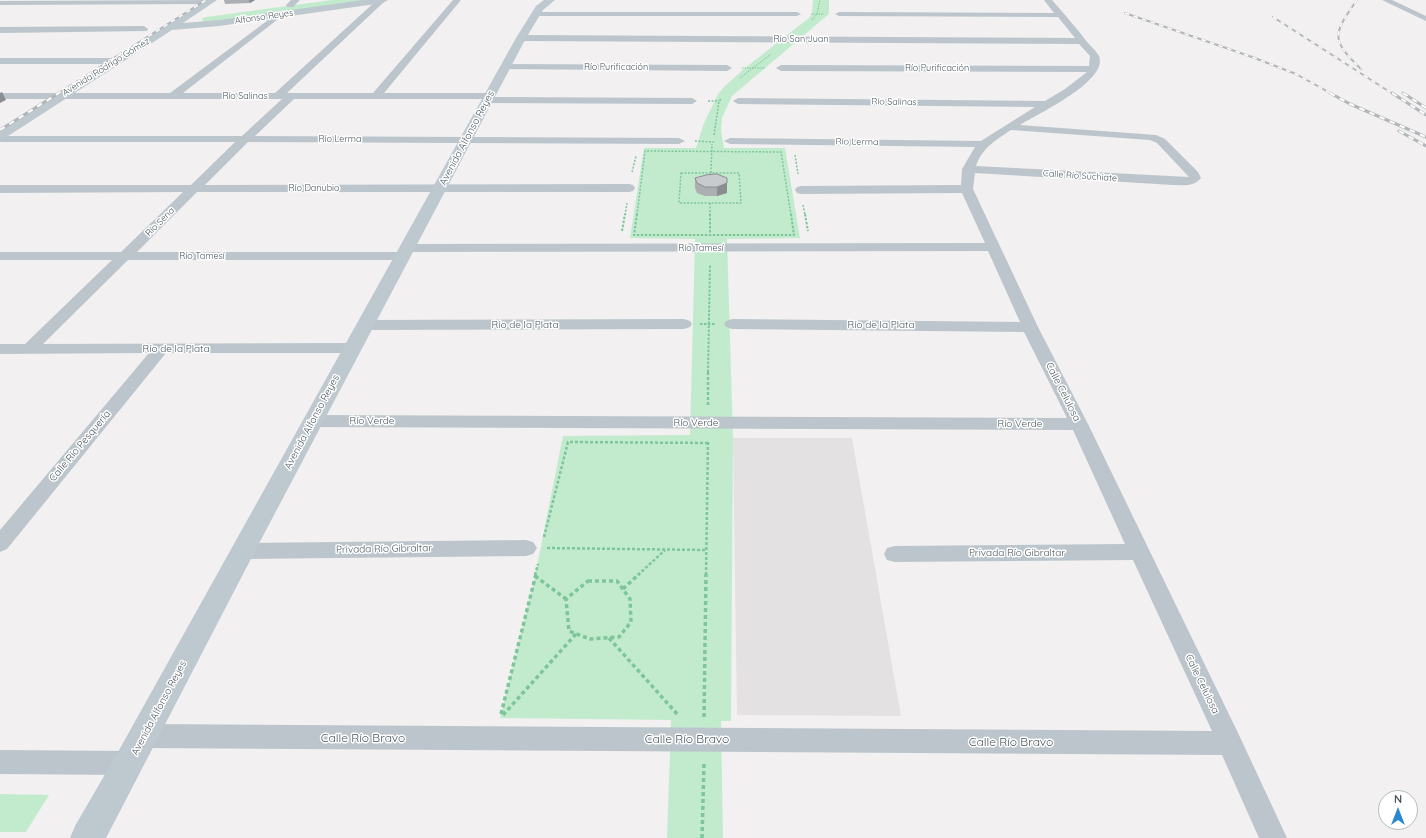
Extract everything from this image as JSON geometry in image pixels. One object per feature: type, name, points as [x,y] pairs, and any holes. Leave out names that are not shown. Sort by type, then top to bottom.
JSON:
[{"type":"street","name":"Alfonso Reyes","points":[[180,20],[293,2],[326,0]]},
{"type":"street","name":"Alfonso Reyes","points":[[156,26],[213,24],[382,0]]},
{"type":"street","name":"Río Sena","points":[[29,349],[245,139],[285,96],[382,0]]},
{"type":"street","points":[[376,96],[457,0]]},
{"type":"street","points":[[1048,0],[1094,56],[1095,62],[1093,69]]},
{"type":"street","points":[[1386,0],[1426,20]]},
{"type":"street","points":[[169,13],[189,1]]},
{"type":"street","points":[[0,3],[210,1]]},
{"type":"street","name":"Avenida Rodrigo Gómez","points":[[124,42],[156,26],[180,20],[210,1]]},
{"type":"street","points":[[540,7],[797,14]]},
{"type":"street","name":"Avenida Alfonso Reyes","points":[[87,838],[144,736],[352,348],[406,252],[521,38],[540,7]]},
{"type":"street","points":[[171,96],[279,14]]},
{"type":"street","points":[[839,14],[1061,15]]},
{"type":"street","points":[[0,30],[108,30],[156,26]]},
{"type":"street","name":"Avenida Rodrigo Gómez","points":[[0,135],[117,61],[156,26]]},
{"type":"street","name":"Río San Juan","points":[[521,38],[1082,41]]},
{"type":"street","name":"Avenida Rodrigo Gómez","points":[[74,73],[111,49]]},
{"type":"street","points":[[0,61],[117,61]]},
{"type":"street","name":"Río Purificación","points":[[506,67],[728,68]]},
{"type":"street","name":"Río Purificación","points":[[781,68],[1093,69]]},
{"type":"street","name":"Calle Celulosa","points":[[1093,69],[1089,76],[1050,104],[1009,127],[984,144],[973,158],[968,169],[967,189],[1030,326],[1079,424],[1138,552],[1230,743],[1273,838]]},
{"type":"street","name":"Avenida Rodrigo Gómez","points":[[18,107],[54,84]]},
{"type":"street","name":"Río Salinas","points":[[0,96],[376,96],[692,101]]},
{"type":"street","name":"Río Salinas","points":[[738,101],[1050,104]]},
{"type":"street","name":"Calle Río Suchiate","points":[[968,169],[1172,181],[1192,180],[1195,178],[1194,175],[1161,141],[1152,136],[1009,127]]},
{"type":"street","name":"Río Lerma","points":[[0,139],[466,139],[679,141]]},
{"type":"street","name":"Río Lerma","points":[[730,141],[984,144]]},
{"type":"street","name":"Río Danubio","points":[[0,189],[629,188]]},
{"type":"street","points":[[801,190],[967,189]]},
{"type":"street","name":"Río Tamesí","points":[[0,256],[126,256],[711,248],[994,247]]},
{"type":"street","name":"Río de la Plata","points":[[365,325],[684,324]]},
{"type":"street","name":"Río de la Plata","points":[[732,324],[1030,326]]},
{"type":"street","name":"Río de la Plata","points":[[1,350],[352,348]]},
{"type":"street","name":"Calle Río Pesquería","points":[[0,544],[160,349]]},
{"type":"street","name":"Río Verde","points":[[313,421],[1079,424]]},
{"type":"street","name":"Privada Río Gibraltar","points":[[242,551],[534,548]]},
{"type":"street","name":"Privada Río Gibraltar","points":[[895,554],[1138,552]]},
{"type":"street","name":"Calle Río Bravo","points":[[144,736],[704,727],[1230,743]]},
{"type":"street","points":[[0,762],[129,763]]},
{"type":"path","points":[[736,82],[792,39],[817,14],[820,0]]},
{"type":"path","points":[[797,14],[839,14]]},
{"type":"path","points":[[728,68],[781,68]]},
{"type":"path","points":[[711,173],[711,152],[719,101],[723,96]]},
{"type":"path","points":[[692,101],[738,101]]},
{"type":"path","points":[[679,141],[730,141]]},
{"type":"path","points":[[646,151],[781,152]]},
{"type":"path","points":[[681,173],[711,173],[739,173],[741,203],[679,203],[681,173]]},
{"type":"path","points":[[702,838],[711,248],[710,203]]},
{"type":"path","points":[[684,324],[732,324]]},
{"type":"path","points":[[500,718],[535,576],[534,548],[568,442],[708,443]]},
{"type":"path","points":[[534,548],[706,550]]},
{"type":"path","points":[[623,589],[666,550]]},
{"type":"path","points":[[535,576],[566,599],[569,631],[590,639],[619,637],[631,622],[630,599],[617,581],[588,581],[566,599]]},
{"type":"path","points":[[500,718],[576,633]]},
{"type":"path","points":[[609,637],[678,715]]},
{"type":"path","points":[[670,715],[684,715]]},
{"type":"path","points":[[698,715],[704,727]]},
{"type":"path","points":[[500,718],[508,718]]},
{"type":"shaded area","points":[[733,438],[852,438],[901,716],[737,715]]},
{"type":"green space","points":[[332,0],[373,0],[205,22],[201,19],[206,17]]},
{"type":"green space","points":[[813,0],[829,0],[829,14],[732,96],[722,118],[721,131],[724,148],[785,148],[800,238],[727,239],[733,438],[731,721],[721,721],[723,838],[667,838],[671,720],[500,718],[535,576],[563,436],[690,435],[695,239],[630,238],[644,148],[696,148],[704,123],[718,94],[745,68],[809,18],[812,14]]},
{"type":"green space","points":[[0,794],[49,795],[26,832],[0,832]]},
{"type":"building","points":[[717,174],[727,178],[727,183],[717,187],[705,187],[697,183],[695,178],[706,175]]},
{"type":"railway","points":[[57,94],[206,0]]},
{"type":"railway","points":[[1357,0],[1343,21],[1338,36],[1344,50],[1361,69]]},
{"type":"railway","points":[[1125,13],[1252,57],[1296,74],[1332,94]]},
{"type":"railway","points":[[1273,17],[1393,94]]},
{"type":"railway","points":[[0,130],[59,93]]},
{"type":"railway","points":[[1330,93],[1350,104],[1426,137]]},
{"type":"railway","points":[[1392,93],[1426,115]]},
{"type":"railway","points":[[1404,94],[1403,93],[1426,108]]},
{"type":"railway","points":[[1399,131],[1426,146]]}]
